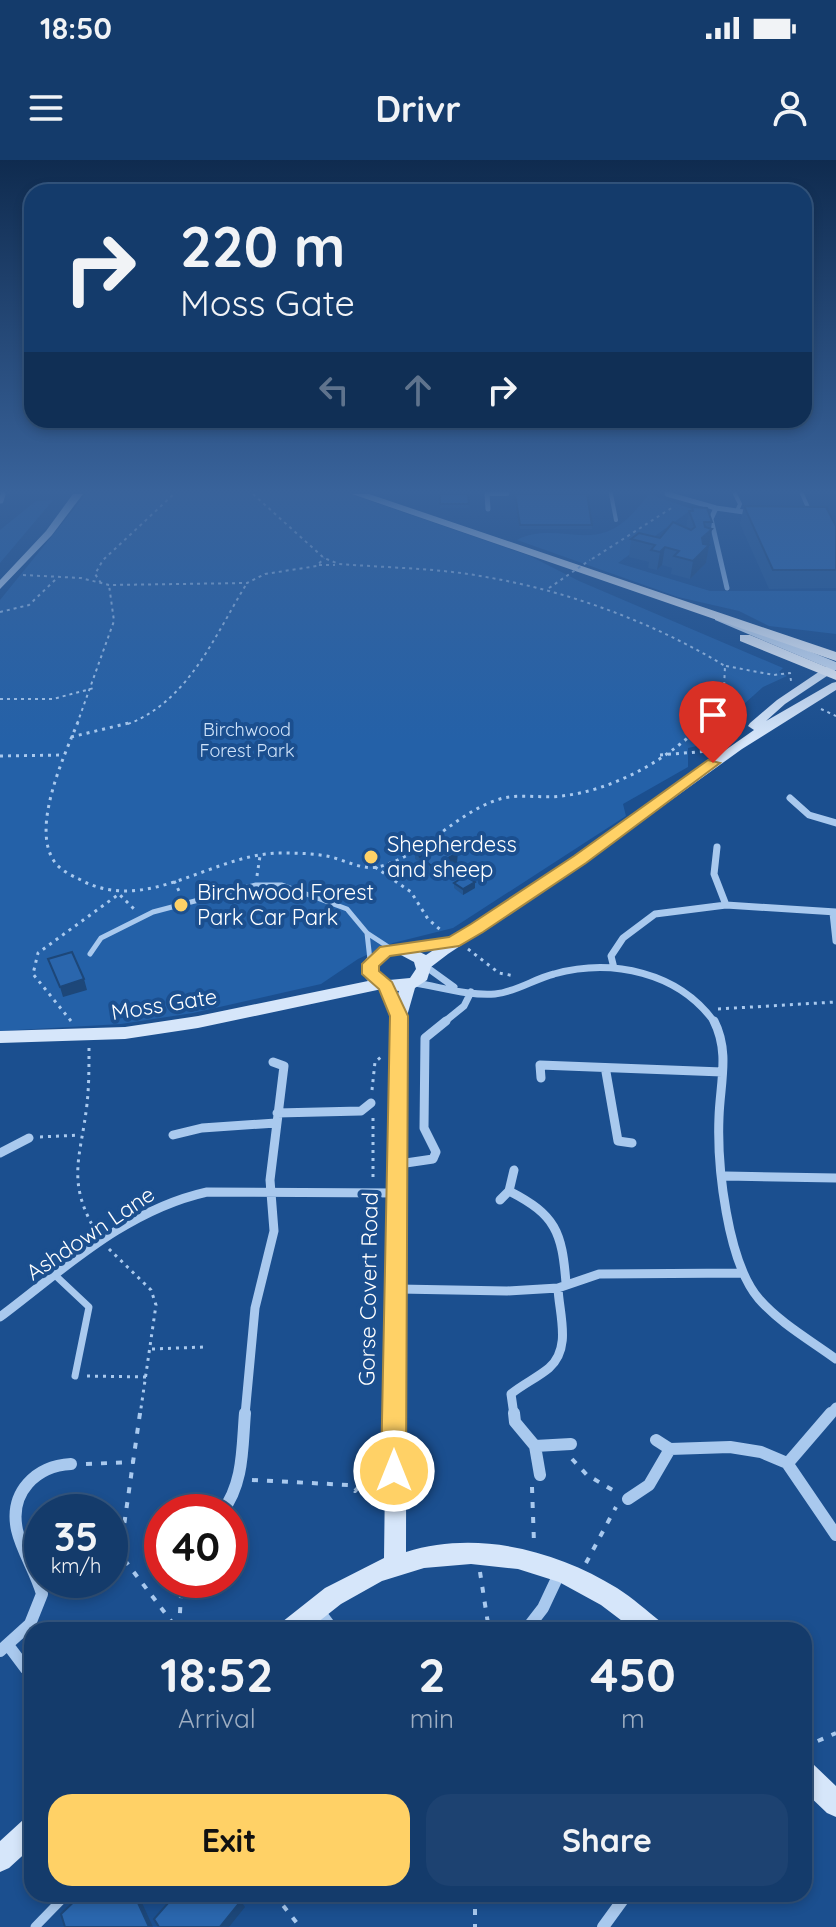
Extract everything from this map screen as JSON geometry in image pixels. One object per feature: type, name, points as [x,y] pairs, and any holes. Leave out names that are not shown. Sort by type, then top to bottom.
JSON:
[{"type":"main road","points":[[600,576],[719,618],[834,667]]},
{"type":"main road","points":[[628,586],[834,667]]},
{"type":"street","points":[[724,576],[727,588]]},
{"type":"street","name":"Moss Gate","points":[[746,737],[770,710],[834,667]]},
{"type":"street","name":"Moss Gate","points":[[0,1037],[125,1033],[253,1012],[332,992],[412,984],[425,966],[454,941],[569,867],[746,737],[836,685]]},
{"type":"street","points":[[790,798],[809,815],[836,823]]},
{"type":"street","points":[[717,847],[714,874],[726,905]]},
{"type":"street","points":[[614,968],[611,956],[623,938],[655,914],[726,905],[834,912],[836,941]]},
{"type":"street","name":"Moss Gate","points":[[332,992],[370,966],[379,954],[454,941]]},
{"type":"street","points":[[396,950],[416,954],[425,966],[455,987]]},
{"type":"street","points":[[370,966],[383,985]]},
{"type":"street","points":[[412,984],[455,987],[471,992],[506,992],[546,975],[614,968],[679,986],[706,1009],[722,1040],[719,1128],[743,1273],[754,1292],[779,1316],[836,1359]]},
{"type":"street","name":"Gorse Covert Road","points":[[395,1563],[399,1016],[412,984]]},
{"type":"street","name":"Gorse Covert Road","points":[[383,985],[399,1016]]},
{"type":"street","points":[[398,1164],[424,1163],[433,1159],[436,1152],[424,1128],[425,1038],[464,1006],[471,992]]},
{"type":"street","points":[[235,1494],[255,1308],[274,1231],[270,1180],[284,1066],[273,1062]]},
{"type":"street","points":[[541,1078],[540,1065],[606,1072],[657,1069],[722,1072]]},
{"type":"street","points":[[606,1072],[618,1141],[632,1143]]},
{"type":"street","points":[[173,1135],[276,1118],[361,1111],[371,1103]]},
{"type":"street","points":[[0,1153],[29,1138]]},
{"type":"street","points":[[500,1200],[509,1191],[514,1170]]},
{"type":"street","points":[[726,1176],[836,1178]]},
{"type":"street","points":[[509,1191],[537,1204],[558,1226],[563,1241],[563,1331],[558,1357],[552,1366],[511,1394],[515,1422],[535,1446],[540,1475]]},
{"type":"street","name":"Ashdown Lane","points":[[0,1317],[148,1210],[177,1197],[207,1192],[397,1193]]},
{"type":"street","points":[[395,1289],[562,1286],[599,1274],[743,1273]]},
{"type":"street","points":[[788,1463],[836,1407]]},
{"type":"street","points":[[656,1440],[670,1449],[691,1446],[726,1448],[788,1463],[836,1535]]},
{"type":"street","points":[[535,1446],[571,1444]]},
{"type":"street","points":[[628,1499],[649,1485],[670,1449]]},
{"type":"street","points":[[29,1622],[36,1615],[42,1594],[13,1516],[20,1494],[31,1475],[50,1465],[71,1464]]},
{"type":"street","points":[[298,1622],[315,1606],[345,1586],[395,1563],[451,1555],[535,1561],[570,1573],[618,1600],[644,1622]]},
{"type":"street","points":[[532,1622],[570,1573]]},
{"type":"street","points":[[315,1606],[327,1622]]},
{"type":"street","points":[[24,1627],[4,1648],[24,1667]]},
{"type":"street","points":[[812,1781],[836,1804]]},
{"type":"street","points":[[0,1859],[24,1836]]},
{"type":"street","points":[[603,1927],[621,1902]]},
{"type":"lane","points":[[90,954],[101,938],[142,917],[184,902],[256,885],[282,885],[347,909],[367,933],[396,950]]},
{"type":"lane","points":[[367,933],[370,966]]},
{"type":"lane","points":[[56,1276],[89,1307],[75,1376]]},
{"type":"lane","points":[[35,1927],[59,1902]]},
{"type":"path","points":[[34,576],[56,579],[86,576]]},
{"type":"path","points":[[97,576],[101,583]]},
{"type":"path","points":[[81,578],[109,585],[247,583],[260,576]]},
{"type":"path","points":[[482,576],[630,617],[677,637],[725,666],[742,666],[775,678],[790,673],[788,688]]},
{"type":"path","points":[[544,592],[566,576]]},
{"type":"path","points":[[0,612],[29,605],[56,579]]},
{"type":"path","points":[[71,737],[137,719],[162,706],[192,669],[247,583]]},
{"type":"path","points":[[109,585],[115,620],[94,688],[71,737],[50,796],[44,830],[51,859],[71,875],[119,894],[142,917]]},
{"type":"path","points":[[375,867],[496,799],[583,793],[622,778],[693,736],[723,701],[725,666]]},
{"type":"path","points":[[0,699],[53,699],[94,688]]},
{"type":"path","points":[[814,706],[836,716]]},
{"type":"path","points":[[660,755],[715,751]]},
{"type":"path","points":[[0,756],[66,755]]},
{"type":"path","points":[[76,1027],[33,974],[38,953],[119,894],[174,881],[245,857],[311,854],[375,867],[411,892],[428,919],[454,941],[507,975],[546,975]]},
{"type":"path","points":[[256,885],[260,856]]},
{"type":"path","points":[[174,881],[184,902]]},
{"type":"path","points":[[706,1009],[836,1002]]},
{"type":"path","points":[[89,1048],[87,1106],[73,1176],[75,1191],[81,1208],[102,1242],[151,1290],[156,1305],[128,1501]]},
{"type":"path","points":[[373,1182],[375,1133],[371,1103],[375,1062],[382,1056]]},
{"type":"path","points":[[29,1138],[80,1135]]},
{"type":"path","points":[[150,1349],[204,1347]]},
{"type":"path","points":[[75,1376],[147,1377]]},
{"type":"path","points":[[570,1573],[611,1511],[628,1499],[578,1467],[573,1461],[571,1444]]},
{"type":"path","points":[[71,1464],[134,1462]]},
{"type":"path","points":[[239,1479],[349,1485],[355,1491],[374,1471]]},
{"type":"path","points":[[535,1561],[531,1483],[540,1475]]},
{"type":"path","points":[[128,1564],[172,1622]]},
{"type":"path","points":[[480,1572],[488,1622]]},
{"type":"path","points":[[179,1622],[181,1598]]},
{"type":"path","points":[[812,1744],[836,1733]]},
{"type":"path","points":[[280,1902],[300,1927]]},
{"type":"path","points":[[475,1902],[475,1927]]},
{"type":"green space","name":"Birchwood Forest Park","points":[[19,576],[570,576],[783,668],[779,672],[787,676],[763,687],[735,712],[727,735],[719,741],[688,748],[688,767],[623,804],[626,816],[453,928],[393,943],[358,959],[321,984],[193,1013],[121,1024],[0,1031],[0,600]]},
{"type":"green space","points":[[620,576],[662,576],[710,591],[836,591],[836,634],[769,626],[739,611],[678,597]]},
{"type":"building","points":[[427,842],[434,847],[442,842],[458,852],[433,867],[420,857],[424,855],[415,848]]},
{"type":"building","points":[[465,876],[475,882],[463,889],[454,883]]},
{"type":"building","points":[[72,952],[84,979],[60,987],[48,959]]},
{"type":"building","points":[[74,1902],[138,1902],[149,1927],[65,1927],[61,1914]]},
{"type":"building","points":[[169,1902],[240,1902],[220,1927],[159,1927],[154,1919]]},
{"type":"place","name":"Shepherdess and sheep","points":[[371,857]]},
{"type":"place","name":"Birchwood Forest Park Car Park","points":[[181,905]]},
{"type":"route","points":[[394,1471],[399,1016],[386,986],[370,974],[370,964],[386,951],[453,942],[477,928],[580,860],[713,763]]}]
